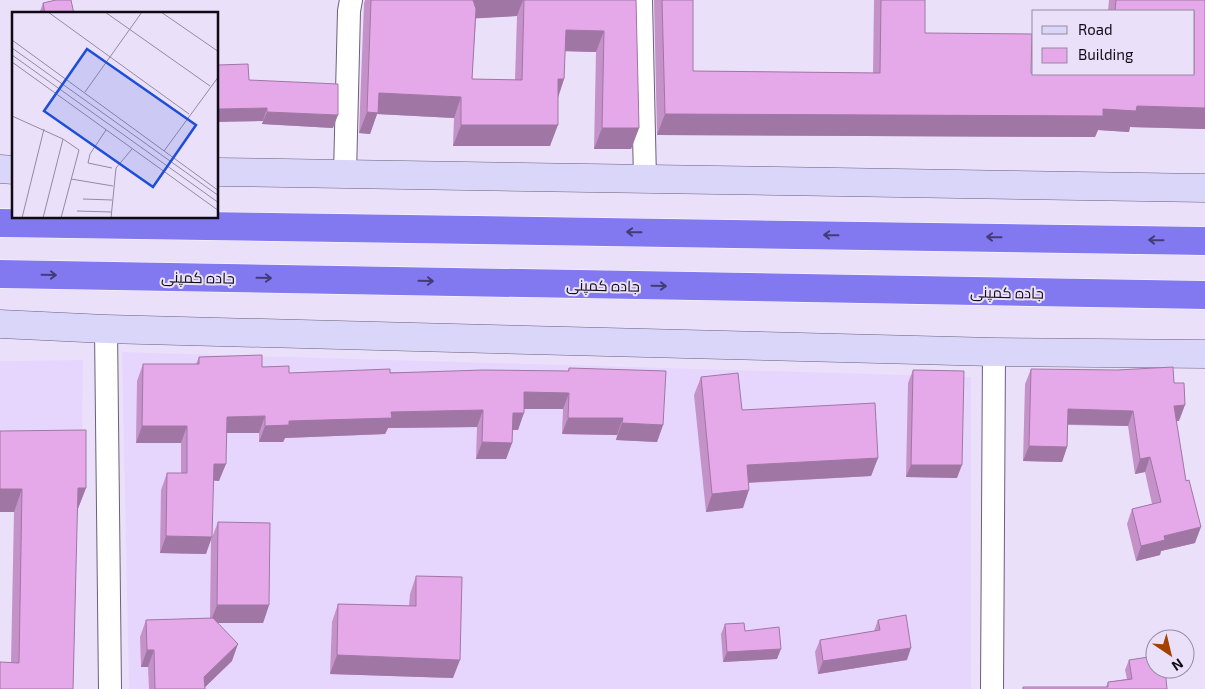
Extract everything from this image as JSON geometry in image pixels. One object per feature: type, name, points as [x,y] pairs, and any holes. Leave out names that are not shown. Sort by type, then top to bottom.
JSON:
[{"type":"highway","points":[[0,223],[1205,240]]},
{"type":"highway","name":"جاده کمپنی","points":[[0,274],[1205,295]]},
{"type":"street","points":[[345,174],[349,11],[351,0]]},
{"type":"street","points":[[641,0],[645,179]]},
{"type":"street","points":[[219,172],[1205,188]]},
{"type":"street","points":[[0,324],[106,329],[994,352],[1205,354]]},
{"type":"street","points":[[106,329],[110,689]]},
{"type":"street","points":[[992,689],[994,352]]},
{"type":"shaded area","points":[[122,352],[971,377],[971,689],[129,689]]},
{"type":"shaded area","points":[[83,360],[82,442],[0,440],[0,361]]},
{"type":"building","points":[[56,0],[71,0],[74,12],[45,12],[43,3]]},
{"type":"building","points":[[371,0],[473,0],[476,9],[472,79],[522,80],[524,0],[636,0],[639,128],[602,128],[604,31],[566,30],[564,79],[558,79],[558,125],[461,125],[461,97],[379,93],[378,113],[367,112]]},
{"type":"building","points":[[662,0],[693,0],[693,71],[880,73],[881,0],[925,0],[925,33],[1032,34],[1032,75],[1195,75],[1195,10],[1115,10],[1116,0],[1205,0],[1205,108],[1137,106],[1136,111],[1103,109],[1103,116],[665,114]]},
{"type":"building","points":[[248,64],[249,80],[338,84],[338,115],[267,112],[267,108],[219,109],[219,65]]},
{"type":"building","points":[[262,355],[262,367],[289,366],[289,373],[390,369],[390,373],[483,370],[569,371],[569,368],[666,371],[663,425],[622,423],[623,418],[568,418],[569,393],[524,392],[524,413],[513,413],[512,443],[482,442],[483,410],[391,412],[392,418],[289,421],[289,425],[265,426],[265,416],[227,417],[226,464],[214,464],[212,537],[166,536],[167,473],[187,473],[187,426],[142,426],[143,364],[199,364],[199,357]]},
{"type":"building","points":[[1173,367],[1174,383],[1184,383],[1185,405],[1174,406],[1186,481],[1189,480],[1201,527],[1164,536],[1165,540],[1141,546],[1132,509],[1161,502],[1150,457],[1140,459],[1133,411],[1068,409],[1067,447],[1029,446],[1031,369],[1117,370]]},
{"type":"building","points":[[913,370],[964,371],[962,465],[911,465]]},
{"type":"building","points":[[738,373],[742,410],[875,403],[878,458],[747,465],[749,490],[712,494],[701,377]]},
{"type":"building","points":[[86,430],[86,488],[78,488],[73,689],[0,689],[0,662],[19,663],[22,489],[0,489],[0,431]]},
{"type":"building","points":[[218,522],[270,523],[269,605],[217,605]]},
{"type":"building","points":[[416,576],[462,577],[460,660],[337,655],[338,604],[416,606]]},
{"type":"building","points":[[906,615],[911,648],[823,661],[820,640],[880,630],[878,620]]},
{"type":"building","points":[[213,618],[238,644],[204,677],[205,689],[155,689],[154,650],[147,650],[146,620]]},
{"type":"building","points":[[744,623],[745,631],[779,627],[781,649],[727,652],[725,624]]},
{"type":"building","points":[[1145,658],[1145,679],[1166,679],[1167,689],[1023,689],[1023,687],[1108,687],[1108,682],[1132,679],[1129,660]]}]
